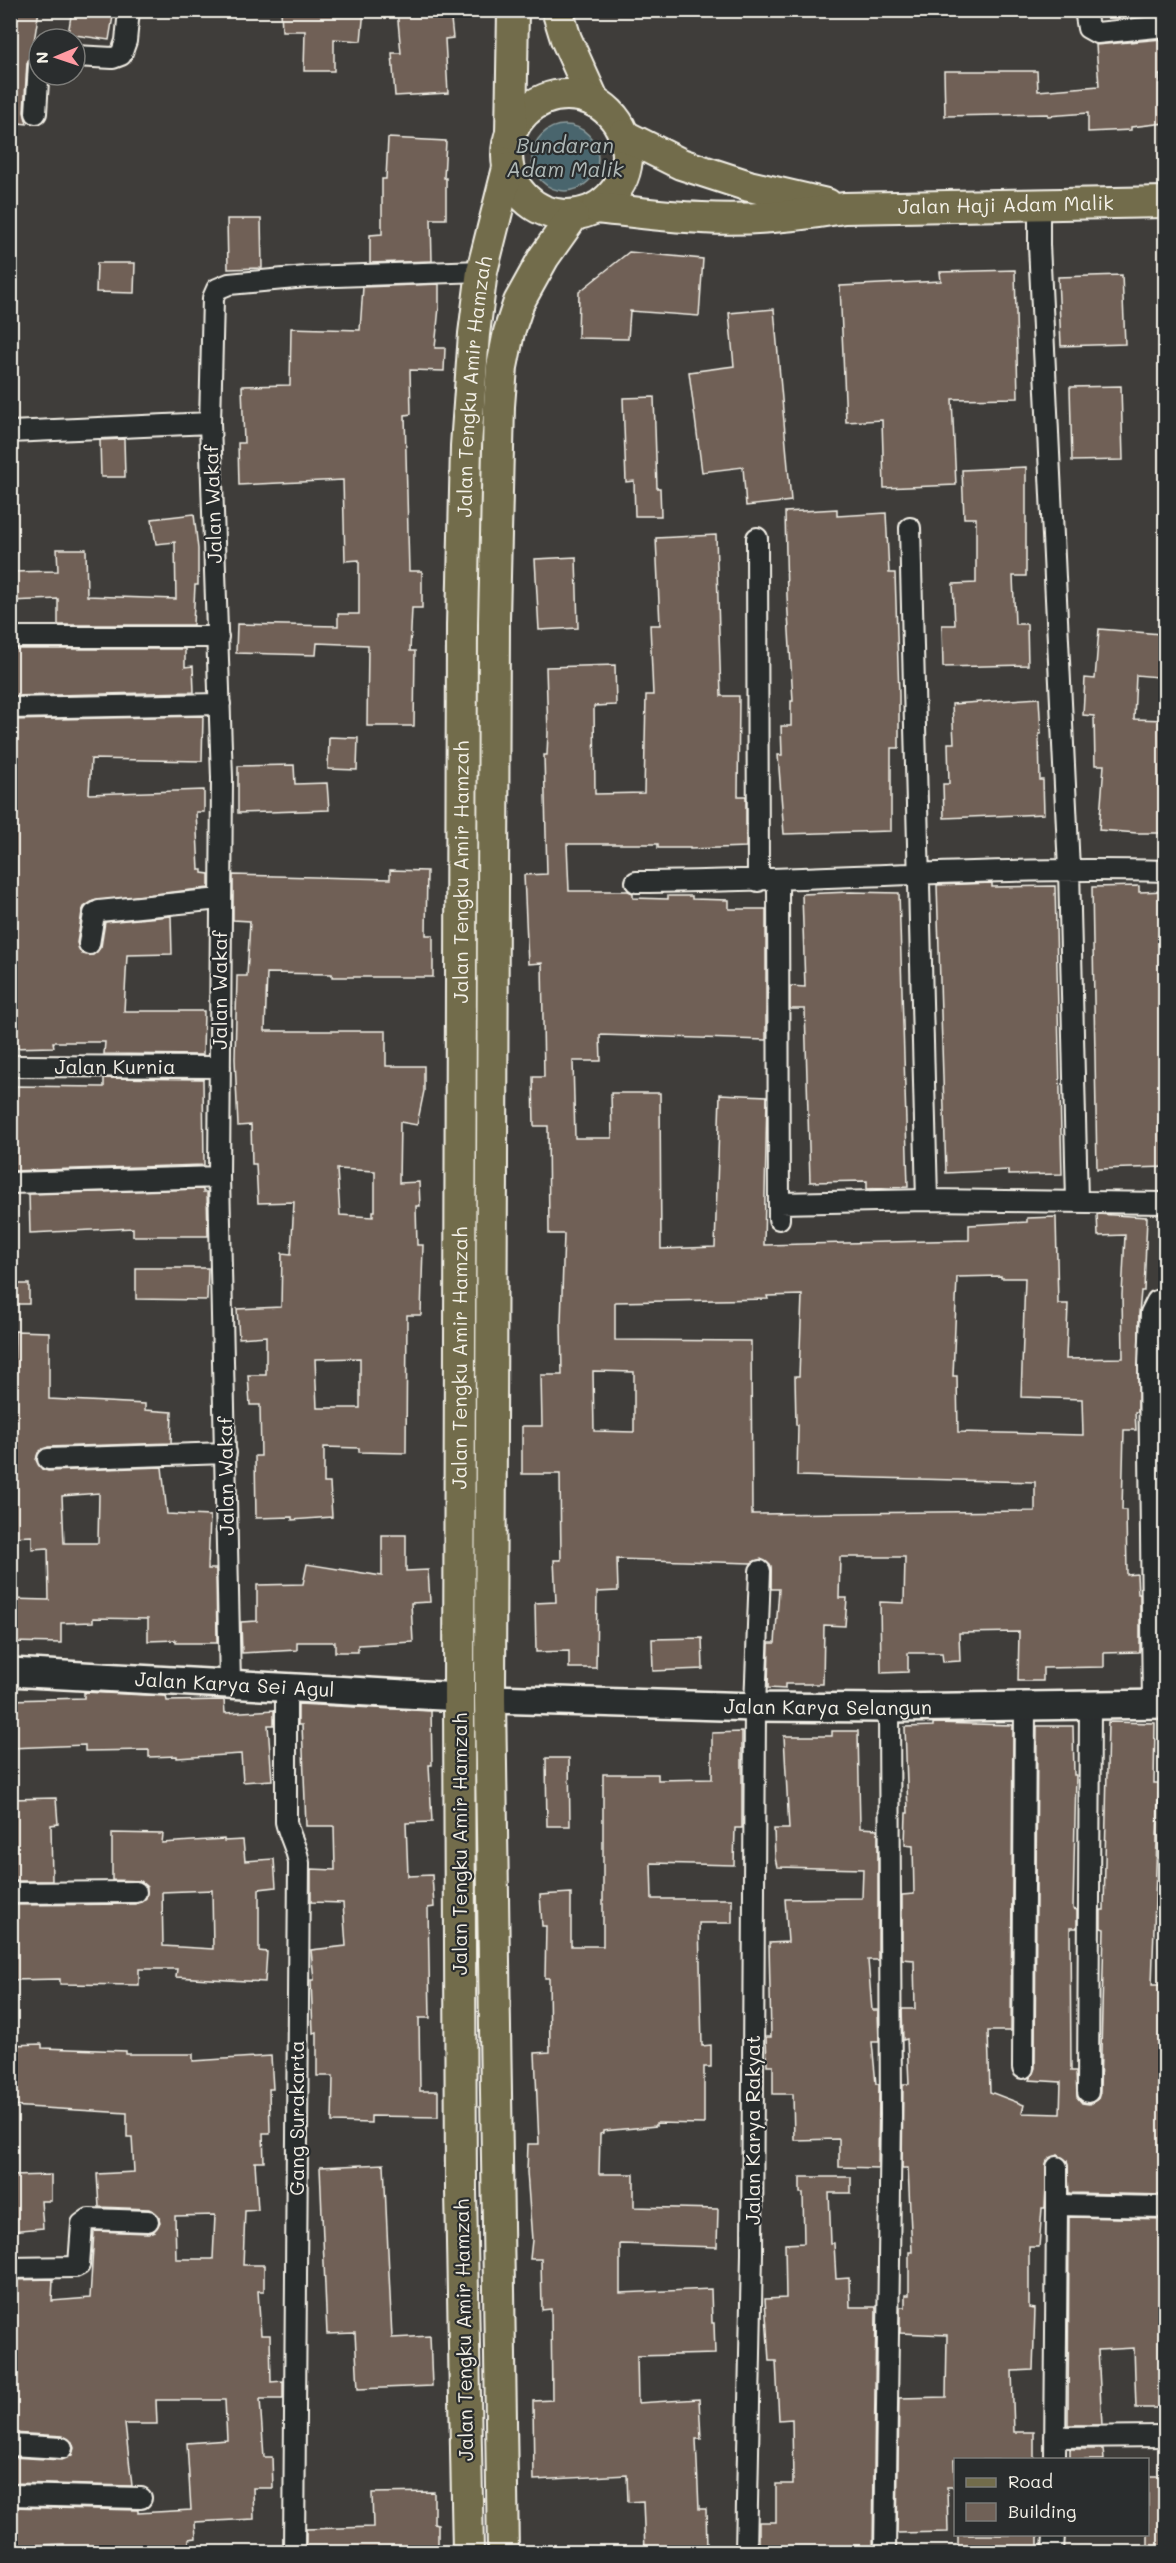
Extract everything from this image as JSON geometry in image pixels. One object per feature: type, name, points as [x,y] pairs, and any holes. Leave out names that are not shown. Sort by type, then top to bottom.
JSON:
[{"type":"main road","points":[[511,134],[525,113],[545,99],[570,95],[594,101],[612,115],[623,135],[627,155],[624,176],[613,195],[585,212],[544,212],[520,194],[508,168],[511,134],[513,10]]},
{"type":"main road","points":[[556,10],[566,39],[594,101]]},
{"type":"main road","name":"Jalan Haji Adam Malik","points":[[623,135],[681,164],[714,176],[844,208]]},
{"type":"main road","name":"Jalan Tengku Amir Hamzah","points":[[468,2553],[464,2346],[459,1697],[462,625],[466,446],[474,334],[482,271],[508,168]]},
{"type":"main road","name":"Jalan Haji Adam Malik","points":[[585,212],[702,218],[794,216],[844,208],[1166,202]]},
{"type":"main road","name":"Jalan Tengku Amir Hamzah","points":[[503,2553],[490,1699],[491,1039],[494,620],[499,406],[502,367],[509,332],[519,302],[544,257],[585,212]]},
{"type":"main road","points":[[460,1038],[491,1039]]},
{"type":"main road","points":[[464,2346],[500,2344]]},
{"type":"street","points":[[87,57],[112,58],[121,55],[126,41],[129,10]]},
{"type":"street","points":[[1085,10],[1088,28],[1097,33],[1166,26]]},
{"type":"street","points":[[36,113],[38,87]]},
{"type":"street","points":[[1040,204],[1040,257],[1068,869],[1077,1201]]},
{"type":"street","name":"Jalan Wakaf","points":[[230,1683],[219,1177],[222,778],[210,423],[213,298],[217,289],[222,286],[262,281],[306,277],[482,271]]},
{"type":"street","points":[[10,432],[210,423]]},
{"type":"street","points":[[909,528],[927,1200]]},
{"type":"street","points":[[757,538],[758,881]]},
{"type":"street","points":[[10,637],[218,637]]},
{"type":"street","points":[[10,708],[220,704]]},
{"type":"street","points":[[636,882],[758,881],[1068,869],[1166,872]]},
{"type":"street","points":[[778,879],[779,1211],[927,1200],[1166,1203]]},
{"type":"street","points":[[89,944],[94,914],[99,911],[220,899]]},
{"type":"street","name":"Jalan Kurnia","points":[[10,1066],[220,1067]]},
{"type":"street","points":[[10,1183],[219,1177]]},
{"type":"street","points":[[1159,1704],[1157,1366],[1151,1312],[1161,1300]]},
{"type":"street","points":[[48,1459],[226,1452]]},
{"type":"street","name":"Jalan Karya Rakyat","points":[[746,2553],[752,2254],[755,1707],[760,1571]]},
{"type":"street","name":"Jalan Karya Sei Agul","points":[[10,1672],[459,1697]]},
{"type":"street","name":"Gang Surakarta","points":[[286,1686],[286,1822],[298,1852],[299,1863],[294,2553]]},
{"type":"street","name":"Jalan Karya Selangun","points":[[490,1699],[755,1707],[889,1708],[1159,1704]]},
{"type":"street","points":[[1088,2092],[1090,1704]]},
{"type":"street","points":[[1023,2068],[1025,1706]]},
{"type":"street","points":[[885,2553],[891,2115],[889,1708]]},
{"type":"street","points":[[10,1893],[136,1893]]},
{"type":"street","points":[[1055,2458],[1057,2167]]},
{"type":"street","points":[[1057,2205],[1166,2207]]},
{"type":"street","points":[[10,2268],[80,2265],[82,2224],[89,2218],[148,2221]]},
{"type":"street","points":[[1055,2437],[1166,2436]]},
{"type":"street","points":[[10,2445],[62,2448]]},
{"type":"street","points":[[10,2495],[141,2498]]},
{"type":"street","points":[[1053,2553],[1054,2536]]},
{"type":"water","name":"Bundaran Adam Malik","points":[[565,125],[577,128],[588,135],[595,146],[598,158],[595,170],[588,181],[577,188],[565,191],[553,188],[542,181],[535,170],[532,158],[535,146],[542,135],[553,128]]},
{"type":"building","points":[[10,10],[39,10],[36,27],[27,27],[24,112],[27,124],[10,122]]},
{"type":"building","points":[[72,10],[114,10],[109,40],[87,37],[87,27],[69,27]]},
{"type":"building","points":[[281,10],[364,10],[361,41],[334,39],[334,71],[304,71],[305,31],[282,31]]},
{"type":"building","points":[[397,10],[450,10],[453,38],[445,39],[448,93],[395,96],[392,53],[401,53]]},
{"type":"building","points":[[1162,39],[1164,75],[1159,75],[1165,123],[1131,127],[1131,130],[1088,132],[1088,113],[1048,116],[1048,114],[945,116],[944,71],[1037,71],[1038,91],[1099,86],[1096,45]]},
{"type":"building","points":[[388,138],[446,141],[444,178],[446,178],[446,219],[431,219],[432,261],[370,263],[370,235],[382,234],[382,179],[386,179]]},
{"type":"building","points":[[227,219],[261,219],[262,268],[228,269]]},
{"type":"building","points":[[629,252],[703,259],[699,316],[630,311],[628,339],[578,338],[579,292]]},
{"type":"building","points":[[97,263],[135,263],[134,293],[96,292]]},
{"type":"building","points":[[1015,270],[1018,398],[952,399],[956,485],[884,488],[882,420],[846,422],[840,286],[941,281],[940,272]]},
{"type":"building","points":[[1122,275],[1125,344],[1061,346],[1058,277]]},
{"type":"building","points":[[439,284],[435,348],[445,348],[444,371],[410,370],[411,414],[405,415],[409,571],[422,571],[422,608],[412,608],[410,651],[415,651],[414,726],[367,726],[368,645],[317,643],[316,655],[236,653],[237,624],[338,626],[338,614],[359,614],[359,560],[345,561],[343,480],[239,485],[238,443],[244,443],[242,386],[290,385],[291,328],[360,330],[363,287]]},
{"type":"building","points":[[774,309],[791,501],[746,506],[743,467],[702,472],[689,372],[734,366],[729,313]]},
{"type":"building","points":[[1121,386],[1123,460],[1072,461],[1070,387]]},
{"type":"building","points":[[654,397],[657,488],[660,488],[661,516],[635,516],[634,481],[626,482],[623,398]]},
{"type":"building","points":[[124,439],[125,477],[101,477],[100,440]]},
{"type":"building","points":[[1026,467],[1026,576],[1013,576],[1015,624],[1027,624],[1028,665],[943,667],[942,625],[955,625],[953,584],[976,583],[976,518],[964,518],[962,470]]},
{"type":"building","points":[[837,509],[837,516],[886,513],[889,573],[895,573],[899,695],[899,748],[891,748],[891,831],[784,834],[778,755],[782,755],[781,726],[791,726],[791,701],[793,701],[785,512]]},
{"type":"building","points":[[194,514],[198,549],[198,585],[195,585],[193,625],[58,625],[58,599],[10,601],[10,572],[58,571],[57,549],[86,549],[87,596],[176,599],[175,542],[156,544],[152,519]]},
{"type":"building","points":[[716,535],[721,696],[739,696],[738,796],[746,796],[746,847],[690,849],[658,848],[658,844],[567,844],[569,891],[628,891],[633,893],[633,898],[668,899],[668,896],[692,896],[692,899],[729,900],[729,909],[766,909],[766,1040],[600,1035],[601,1061],[573,1061],[575,1138],[612,1138],[611,1093],[660,1093],[661,1249],[715,1247],[720,1094],[767,1096],[764,1245],[969,1240],[969,1225],[1027,1222],[1027,1218],[1056,1217],[1058,1304],[1068,1304],[1066,1359],[1123,1358],[1122,1295],[1125,1235],[1098,1236],[1097,1214],[1147,1217],[1144,1291],[1141,1291],[1139,1313],[1138,1412],[1135,1412],[1136,1430],[1124,1430],[1122,1510],[1126,1510],[1127,1575],[1137,1574],[1138,1594],[1140,1594],[1140,1650],[1139,1652],[1104,1653],[1104,1667],[1043,1668],[1043,1681],[1018,1681],[1019,1632],[959,1633],[960,1661],[943,1662],[942,1653],[908,1653],[908,1672],[881,1673],[880,1602],[904,1603],[905,1557],[840,1557],[839,1598],[847,1598],[845,1626],[824,1625],[823,1684],[785,1684],[785,1689],[768,1688],[769,1643],[775,1643],[779,1589],[771,1589],[771,1566],[761,1559],[751,1563],[617,1559],[618,1591],[597,1592],[596,1668],[569,1668],[569,1651],[536,1652],[535,1603],[556,1602],[554,1560],[561,1560],[560,1474],[522,1474],[522,1426],[542,1426],[541,1375],[562,1375],[564,1234],[549,1234],[548,1126],[534,1126],[533,1077],[544,1077],[542,963],[528,964],[524,875],[547,874],[544,755],[547,755],[548,733],[546,667],[615,665],[616,705],[594,706],[595,794],[644,793],[646,695],[653,695],[650,625],[660,625],[656,538]],"holes":[[[1001,1276],[1001,1278],[1025,1278],[1021,1397],[1082,1399],[1083,1435],[958,1432],[957,1376],[953,1376],[957,1277]],[[802,1295],[799,1376],[795,1376],[796,1425],[798,1425],[797,1476],[1035,1482],[1035,1511],[752,1514],[751,1341],[615,1340],[615,1302],[768,1299],[767,1296]],[[593,1371],[634,1372],[634,1432],[594,1431]]]},
{"type":"building","points":[[576,557],[578,628],[539,630],[535,559]]},
{"type":"building","points":[[1099,629],[1161,634],[1158,677],[1136,675],[1134,719],[1166,720],[1166,833],[1099,830],[1104,765],[1095,765],[1094,716],[1083,715],[1085,678],[1095,679]]},
{"type":"building","points":[[10,649],[185,649],[185,667],[193,666],[194,692],[10,696]]},
{"type":"building","points":[[1039,698],[1040,780],[1043,780],[1044,814],[944,818],[943,784],[949,784],[948,743],[954,743],[952,704]]},
{"type":"building","points":[[203,716],[202,761],[91,759],[89,794],[204,790],[204,812],[196,812],[199,870],[209,874],[209,888],[93,901],[84,907],[82,912],[77,943],[82,954],[93,955],[101,947],[105,922],[171,916],[172,954],[127,955],[124,1011],[204,1011],[203,1055],[104,1054],[105,1042],[53,1042],[54,1047],[10,1048],[10,720]]},
{"type":"building","points":[[329,737],[358,738],[357,770],[328,769]]},
{"type":"building","points":[[294,765],[295,784],[327,783],[329,810],[238,813],[238,766]]},
{"type":"building","points":[[390,870],[427,871],[426,935],[433,935],[433,977],[332,977],[332,974],[267,973],[265,1031],[386,1031],[386,1066],[424,1066],[424,1091],[417,1125],[400,1122],[399,1183],[419,1182],[420,1206],[416,1206],[417,1245],[423,1245],[421,1315],[407,1315],[406,1453],[359,1452],[359,1448],[324,1447],[324,1483],[330,1483],[332,1517],[292,1520],[292,1517],[256,1518],[255,1456],[261,1456],[260,1405],[250,1405],[248,1375],[266,1375],[266,1336],[239,1338],[237,1309],[281,1307],[282,1253],[291,1254],[294,1202],[258,1203],[256,1164],[252,1164],[251,1125],[238,1126],[235,1059],[237,976],[247,976],[250,921],[233,920],[233,875],[390,879]],"holes":[[[337,1169],[375,1171],[373,1217],[340,1215]],[[360,1358],[360,1408],[317,1408],[315,1359]]]},
{"type":"building","points":[[992,883],[992,887],[1055,886],[1062,1174],[1008,1175],[1008,1170],[946,1173],[937,885]]},
{"type":"building","points":[[1139,886],[1139,892],[1166,891],[1166,1167],[1097,1169],[1092,887]]},
{"type":"building","points":[[899,893],[908,1187],[867,1189],[867,1181],[810,1182],[805,1009],[790,1009],[790,986],[805,987],[802,894]]},
{"type":"building","points":[[104,1078],[203,1079],[204,1165],[10,1171],[10,1086],[104,1087]]},
{"type":"building","points":[[203,1189],[203,1192],[207,1192],[208,1236],[133,1236],[133,1228],[30,1233],[29,1194]]},
{"type":"building","points":[[136,1268],[208,1268],[207,1300],[136,1299]]},
{"type":"building","points":[[10,1284],[29,1284],[29,1304],[10,1304]]},
{"type":"building","points":[[15,1331],[49,1332],[49,1399],[145,1404],[145,1410],[172,1412],[171,1443],[48,1447],[38,1453],[36,1460],[42,1469],[48,1471],[162,1467],[167,1514],[210,1516],[208,1569],[216,1569],[217,1643],[176,1643],[176,1640],[148,1641],[148,1619],[93,1618],[93,1622],[61,1623],[61,1643],[10,1642],[10,1599],[49,1600],[48,1548],[32,1549],[32,1536],[10,1537],[10,1373],[14,1373]],"holes":[[[99,1493],[98,1543],[64,1543],[62,1496]]]},
{"type":"building","points":[[1161,1382],[1166,1382],[1166,1412],[1162,1412]]},
{"type":"building","points":[[382,1535],[406,1535],[406,1571],[428,1570],[430,1602],[411,1603],[413,1642],[358,1645],[358,1652],[335,1652],[335,1642],[297,1642],[297,1650],[242,1653],[241,1622],[257,1621],[257,1585],[303,1584],[307,1564],[382,1576]]},
{"type":"building","points":[[702,1638],[703,1669],[653,1671],[652,1639]]},
{"type":"building","points":[[84,1692],[166,1696],[167,1701],[224,1700],[225,1713],[274,1710],[274,1725],[268,1725],[272,1780],[243,1782],[241,1754],[177,1758],[177,1756],[149,1757],[149,1750],[85,1751],[85,1745],[10,1748],[10,1700],[84,1698]]},
{"type":"building","points":[[298,1704],[431,1711],[432,1765],[429,1765],[432,1822],[406,1823],[408,1876],[432,1875],[434,1907],[428,1908],[430,2018],[419,2018],[420,2091],[438,2091],[438,2117],[371,2116],[371,2123],[332,2122],[333,2076],[317,2076],[317,2032],[313,2033],[311,1980],[314,1980],[311,1950],[346,1946],[343,1903],[311,1902],[311,1869],[335,1870],[334,1826],[306,1826],[302,1725],[298,1725]]},
{"type":"building","points":[[1108,1722],[1155,1723],[1154,1783],[1159,1783],[1152,1985],[1166,1985],[1166,2195],[1069,2193],[1067,2161],[1058,2155],[1047,2161],[1045,2208],[1042,2208],[1039,2247],[1029,2247],[1029,2308],[1035,2309],[1033,2370],[1012,2371],[1014,2432],[1034,2432],[1034,2458],[954,2458],[954,2487],[947,2487],[948,2532],[897,2533],[899,2398],[946,2397],[947,2335],[900,2333],[900,2307],[905,2307],[905,2295],[909,2295],[909,2252],[912,2252],[908,2168],[902,2168],[903,2084],[909,2084],[907,2039],[903,2040],[902,2009],[915,2009],[914,1960],[902,1959],[902,1895],[914,1894],[913,1846],[905,1845],[906,1813],[908,1813],[905,1727],[933,1726],[933,1723],[1013,1725],[1011,2031],[988,2031],[990,2092],[1024,2105],[1022,2113],[1060,2114],[1061,2082],[1029,2080],[1035,2068],[1037,1726],[1073,1726],[1074,1775],[1076,1775],[1073,1909],[1077,1910],[1077,1928],[1070,1928],[1071,2071],[1076,2071],[1077,2097],[1082,2103],[1089,2104],[1098,2099],[1100,2092],[1104,1929],[1101,1928],[1101,1910],[1104,1910]]},
{"type":"building","points":[[832,1731],[858,1731],[860,1828],[878,1829],[878,1960],[868,1960],[872,2010],[878,2010],[879,2042],[872,2042],[876,2084],[879,2084],[878,2168],[839,2167],[839,2139],[794,2140],[793,2094],[773,2094],[773,2065],[767,2065],[766,2037],[771,2037],[769,1943],[788,1942],[785,1899],[862,1898],[863,1869],[777,1867],[775,1858],[774,1829],[789,1829],[784,1736],[832,1736]]},
{"type":"building","points":[[742,1732],[742,1828],[735,1828],[734,1865],[651,1863],[652,1899],[732,1899],[732,1923],[699,1923],[702,2046],[711,2045],[711,2067],[704,2067],[704,2124],[656,2123],[656,2126],[603,2131],[600,2134],[599,2174],[634,2174],[634,2207],[718,2209],[717,2247],[620,2244],[620,2293],[711,2289],[712,2323],[714,2323],[715,2354],[637,2356],[638,2403],[699,2399],[701,2439],[696,2439],[699,2509],[706,2509],[707,2548],[645,2551],[643,2501],[628,2502],[627,2475],[534,2480],[533,2401],[552,2400],[551,2309],[542,2310],[541,2259],[530,2259],[532,2240],[527,2172],[528,2144],[539,2144],[535,2053],[550,2052],[549,1978],[545,1978],[546,1926],[542,1926],[540,1895],[571,1893],[571,1946],[603,1946],[603,1774],[658,1774],[658,1780],[712,1779],[712,1733]]},
{"type":"building","points":[[546,1758],[569,1758],[570,1826],[547,1826]]},
{"type":"building","points":[[56,1798],[58,1824],[51,1825],[52,1881],[10,1881],[10,1799]]},
{"type":"building","points":[[112,1833],[163,1834],[162,1843],[243,1840],[245,1861],[274,1859],[276,1887],[259,1889],[259,1951],[267,1952],[265,1982],[176,1977],[177,1969],[139,1969],[139,1985],[60,1984],[60,1979],[10,1980],[10,1905],[136,1904],[146,1898],[147,1886],[141,1881],[112,1880]],"holes":[[[212,1890],[213,1949],[163,1946],[162,1892]]]},
{"type":"building","points":[[42,2044],[42,2048],[126,2051],[126,2054],[193,2054],[193,2061],[271,2056],[273,2089],[269,2089],[270,2133],[263,2133],[264,2162],[255,2162],[258,2210],[245,2211],[243,2265],[264,2265],[264,2291],[258,2291],[261,2335],[270,2335],[271,2382],[283,2381],[283,2399],[260,2399],[264,2457],[272,2457],[273,2488],[253,2488],[254,2519],[195,2522],[196,2538],[189,2539],[190,2553],[64,2553],[64,2544],[10,2546],[10,2507],[138,2510],[138,2513],[191,2510],[187,2443],[227,2440],[225,2400],[156,2400],[157,2424],[125,2424],[132,2486],[10,2483],[11,2457],[62,2460],[72,2455],[74,2448],[72,2442],[63,2436],[11,2433],[13,2331],[10,2331],[11,2280],[53,2279],[52,2301],[90,2298],[94,2231],[148,2233],[154,2231],[160,2222],[158,2215],[149,2209],[99,2207],[97,2174],[134,2172],[132,2137],[127,2137],[127,2113],[10,2106],[10,2045]],"holes":[[[215,2215],[213,2259],[176,2259],[175,2216]]]},
{"type":"building","points":[[384,2164],[392,2338],[430,2336],[432,2386],[358,2389],[355,2333],[327,2334],[320,2167]]},
{"type":"building","points":[[51,2175],[51,2201],[41,2201],[43,2228],[10,2231],[10,2176]]},
{"type":"building","points":[[800,2177],[851,2177],[851,2193],[829,2193],[831,2243],[834,2243],[836,2279],[849,2278],[850,2307],[876,2307],[873,2551],[759,2553],[759,2522],[776,2522],[776,2484],[793,2484],[792,2419],[779,2420],[776,2361],[769,2361],[765,2299],[786,2298],[785,2244],[804,2243],[803,2193],[800,2193]]},
{"type":"building","points":[[1069,2217],[1166,2219],[1165,2408],[1136,2408],[1134,2348],[1098,2350],[1102,2425],[1068,2425]]},
{"type":"building","points":[[1070,2449],[1103,2449],[1104,2458],[1070,2458]]},
{"type":"building","points":[[1149,2476],[1163,2476],[1166,2548],[1148,2548]]},
{"type":"building","points":[[434,2492],[434,2523],[438,2524],[438,2553],[306,2553],[306,2529],[373,2527],[372,2493]]},
{"type":"building","points":[[958,2536],[1038,2536],[1038,2553],[958,2553]]}]
